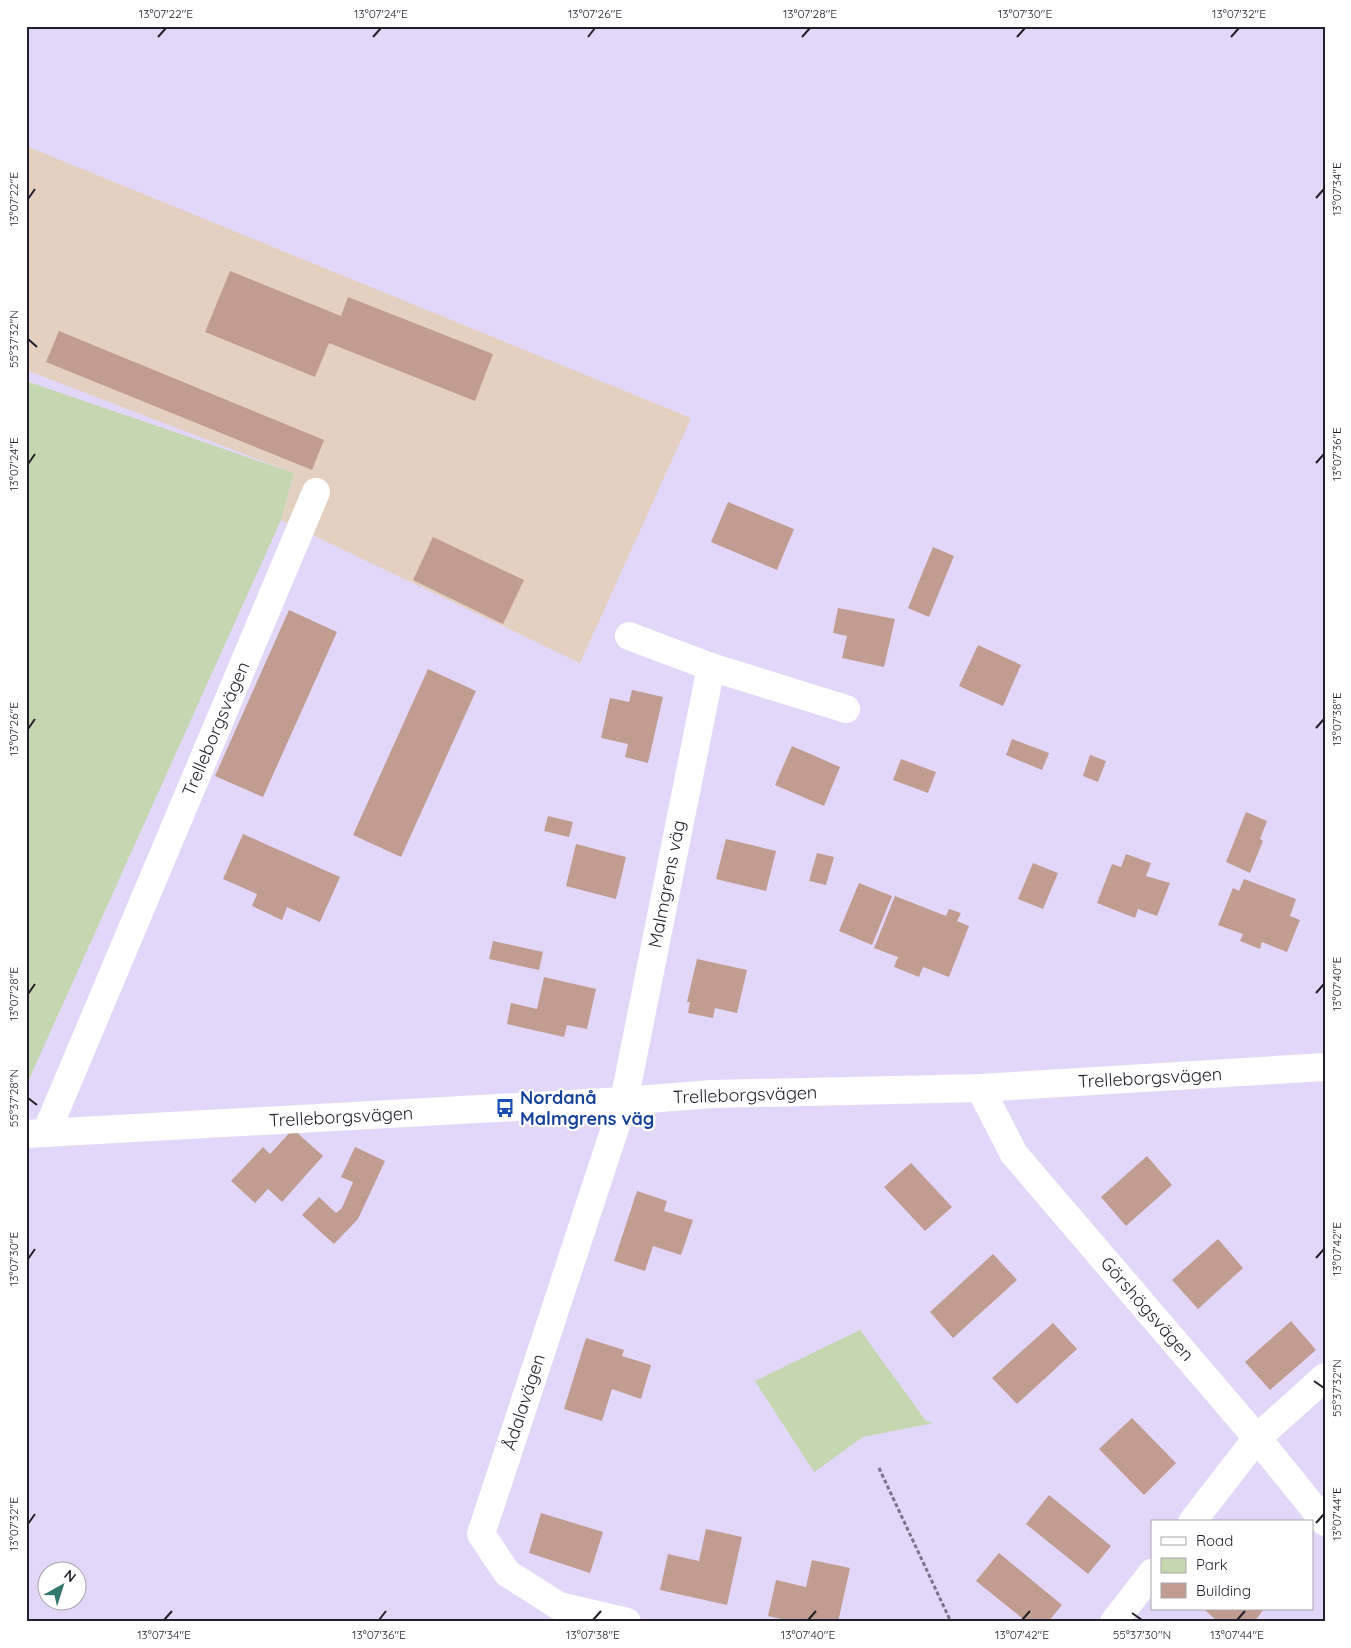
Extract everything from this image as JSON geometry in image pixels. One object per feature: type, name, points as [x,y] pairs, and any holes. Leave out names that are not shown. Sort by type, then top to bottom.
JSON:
[{"type":"street","name":"Trelleborgsvägen","points":[[316,492],[36,1133],[624,1101],[712,1094],[980,1088],[1325,1067]]},
{"type":"street","points":[[629,636],[711,667],[846,709]]},
{"type":"street","name":"Malmgrens väg","points":[[624,1101],[711,667]]},
{"type":"street","name":"Görshögsvägen","points":[[980,1088],[1014,1154],[1257,1438],[1325,1522]]},
{"type":"street","name":"Ådalavägen","points":[[624,1101],[480,1534],[507,1573],[559,1606],[627,1622]]},
{"type":"street","points":[[1194,1520],[1257,1438],[1325,1378]]},
{"type":"street","points":[[1114,1622],[1151,1574]]},
{"type":"path","points":[[879,1468],[952,1622]]},
{"type":"shaded area","points":[[26,146],[691,418],[580,663],[281,520],[294,473],[26,370]]},
{"type":"green space","points":[[26,381],[294,473],[281,520],[26,1086]]},
{"type":"green space","points":[[860,1330],[926,1421],[933,1423],[863,1437],[814,1472],[755,1381]]},
{"type":"building","points":[[230,271],[341,316],[348,297],[493,354],[475,401],[329,343],[315,377],[205,332]]},
{"type":"building","points":[[59,331],[324,440],[312,470],[46,362]]},
{"type":"building","points":[[728,502],[794,529],[777,570],[711,542]]},
{"type":"building","points":[[433,537],[524,580],[503,624],[413,580]]},
{"type":"building","points":[[933,547],[954,556],[929,617],[908,608]]},
{"type":"building","points":[[838,608],[895,619],[884,667],[842,658],[847,636],[833,633]]},
{"type":"building","points":[[289,610],[337,632],[263,797],[215,776]]},
{"type":"building","points":[[978,645],[1021,665],[1003,706],[959,686]]},
{"type":"building","points":[[428,669],[476,691],[401,857],[353,835]]},
{"type":"building","points":[[632,690],[663,697],[648,763],[625,757],[628,744],[601,738],[610,698],[629,702]]},
{"type":"building","points":[[1012,739],[1049,753],[1042,770],[1006,755]]},
{"type":"building","points":[[792,746],[840,767],[824,806],[775,785]]},
{"type":"building","points":[[1090,755],[1106,761],[1098,782],[1083,776]]},
{"type":"building","points":[[901,759],[936,772],[928,793],[893,780]]},
{"type":"building","points":[[1246,812],[1267,821],[1260,839],[1263,841],[1250,873],[1226,862]]},
{"type":"building","points":[[548,816],[573,822],[569,837],[544,831]]},
{"type":"building","points":[[243,834],[340,877],[320,922],[287,907],[282,920],[252,906],[257,894],[223,879]]},
{"type":"building","points":[[726,839],[776,851],[766,891],[716,879]]},
{"type":"building","points":[[576,844],[626,857],[616,899],[566,886]]},
{"type":"building","points":[[817,853],[834,857],[826,885],[809,881]]},
{"type":"building","points":[[1126,854],[1151,863],[1146,876],[1170,883],[1157,916],[1138,909],[1135,918],[1097,903],[1112,864],[1121,867]]},
{"type":"building","points":[[1033,863],[1058,873],[1043,909],[1018,899]]},
{"type":"building","points":[[1244,879],[1296,899],[1290,916],[1300,920],[1287,952],[1262,942],[1260,949],[1240,941],[1243,934],[1218,925],[1233,888],[1239,891]]},
{"type":"building","points":[[859,883],[892,896],[872,945],[839,931]]},
{"type":"building","points":[[895,896],[946,916],[949,909],[961,913],[957,921],[969,926],[949,977],[923,967],[919,977],[894,967],[898,957],[874,948]]},
{"type":"building","points":[[493,941],[543,952],[539,970],[489,959]]},
{"type":"building","points":[[697,959],[747,970],[737,1013],[715,1008],[713,1018],[688,1013],[690,1002],[687,1002]]},
{"type":"building","points":[[544,977],[596,989],[587,1029],[567,1025],[564,1037],[507,1024],[511,1003],[537,1009]]},
{"type":"building","points":[[293,1129],[323,1156],[282,1202],[268,1189],[255,1203],[231,1181],[263,1147],[270,1154]]},
{"type":"building","points":[[355,1147],[385,1161],[358,1219],[334,1244],[302,1215],[319,1197],[336,1213],[342,1208],[353,1182],[341,1177]]},
{"type":"building","points":[[1147,1156],[1172,1185],[1126,1226],[1101,1197]]},
{"type":"building","points":[[911,1163],[952,1207],[925,1231],[884,1187]]},
{"type":"building","points":[[637,1191],[667,1201],[664,1211],[693,1220],[681,1255],[653,1246],[645,1271],[614,1261]]},
{"type":"building","points":[[1218,1239],[1243,1268],[1198,1309],[1172,1280]]},
{"type":"building","points":[[993,1254],[1017,1280],[953,1338],[930,1312]]},
{"type":"building","points":[[1291,1321],[1316,1350],[1270,1390],[1245,1362]]},
{"type":"building","points":[[1053,1323],[1077,1349],[1017,1404],[992,1378]]},
{"type":"building","points":[[586,1338],[624,1350],[622,1356],[651,1365],[641,1399],[612,1389],[602,1421],[564,1409]]},
{"type":"building","points":[[1132,1418],[1176,1463],[1144,1495],[1099,1449]]},
{"type":"building","points":[[1049,1495],[1111,1546],[1088,1574],[1026,1524]]},
{"type":"building","points":[[541,1513],[603,1532],[590,1573],[529,1553]]},
{"type":"building","points":[[706,1529],[742,1537],[727,1605],[660,1590],[668,1554],[699,1561]]},
{"type":"building","points":[[999,1553],[1062,1605],[1048,1622],[1027,1622],[976,1581]]},
{"type":"building","points":[[812,1560],[850,1568],[838,1622],[795,1622],[768,1616],[776,1580],[806,1587]]},
{"type":"building","points":[[1205,1610],[1263,1610],[1254,1622],[1218,1622]]},
{"type":"place","name":"Nordanå Malmgrens väg","points":[[505,1108]]}]
